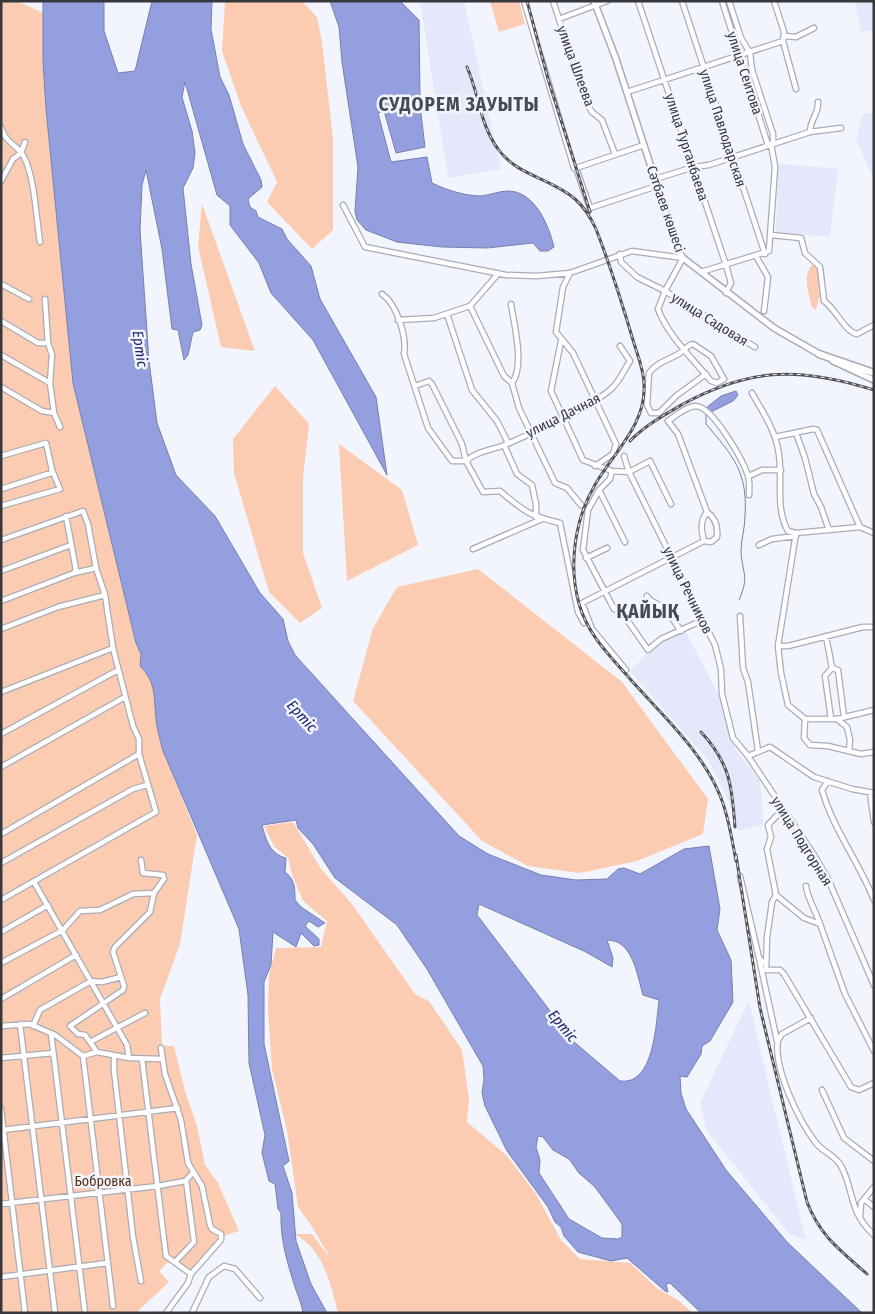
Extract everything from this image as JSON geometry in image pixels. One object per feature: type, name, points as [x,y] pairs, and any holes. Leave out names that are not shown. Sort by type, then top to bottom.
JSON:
[{"type":"highway","points":[[819,354],[874,373]]},
{"type":"main road","name":"Сәтбаев көшесі","points":[[594,3],[626,92],[678,250],[683,258],[774,328],[819,354],[874,380]]},
{"type":"street","points":[[524,1],[574,168],[576,168],[590,208],[657,186]]},
{"type":"street","name":"улица Шлеева","points":[[553,1],[587,104],[602,120],[615,154]]},
{"type":"street","points":[[559,19],[594,3],[607,1]]},
{"type":"street","name":"улица Турганбаева","points":[[638,1],[726,265],[731,283],[726,292]]},
{"type":"street","name":"улица Павлодарская","points":[[682,1],[764,254]]},
{"type":"street","name":"улица Сеитова","points":[[722,1],[739,56],[771,144],[775,167],[772,235],[769,251],[764,254]]},
{"type":"street","name":"улица Сеитова","points":[[729,1],[741,38],[750,52],[752,70],[773,134],[771,144]]},
{"type":"street","points":[[774,1],[796,89]]},
{"type":"street","points":[[626,92],[739,56],[784,38],[798,37],[814,28]]},
{"type":"street","points":[[810,132],[810,122],[817,113],[818,102]]},
{"type":"street","points":[[1,127],[3,137],[24,156],[31,182],[40,242]]},
{"type":"street","points":[[655,179],[694,167],[709,165],[810,132],[841,128]]},
{"type":"street","points":[[1,181],[13,159],[21,153],[25,142]]},
{"type":"street","points":[[576,168],[644,145]]},
{"type":"street","points":[[343,205],[365,247],[498,274],[537,276],[570,273],[632,251],[683,258]]},
{"type":"street","points":[[772,235],[801,238],[805,253],[820,267],[824,301],[833,307],[850,330],[857,334],[874,325]]},
{"type":"street","name":"улица Садовая","points":[[620,254],[622,262],[637,278],[665,291],[755,348]]},
{"type":"street","points":[[701,272],[764,254]]},
{"type":"street","points":[[756,256],[768,277],[764,311]]},
{"type":"street","name":"улица Садовая","points":[[665,291],[683,258]]},
{"type":"street","points":[[570,273],[563,287],[556,332],[561,341],[574,353],[616,444],[613,454],[595,466]]},
{"type":"street","points":[[398,320],[426,320],[470,306],[498,274]]},
{"type":"street","points":[[1,284],[29,299]]},
{"type":"street","points":[[665,291],[658,310],[662,320],[684,349],[714,383],[723,381],[721,371],[708,353],[693,344],[684,349],[661,362],[649,373],[647,406],[651,413],[658,413],[676,396],[706,374]]},
{"type":"street","points":[[382,294],[388,298],[398,320],[405,344],[404,354],[428,428],[452,461],[466,461]]},
{"type":"street","points":[[45,299],[48,343],[52,355],[50,383],[54,413],[60,427]]},
{"type":"street","points":[[511,304],[518,346],[516,377],[512,383]]},
{"type":"street","points":[[470,306],[504,376],[512,383],[519,408],[555,483],[567,488],[581,505]]},
{"type":"street","points":[[447,314],[472,390],[497,421],[518,474],[532,485],[536,504],[536,516]]},
{"type":"street","points":[[1,321],[38,343],[48,343]]},
{"type":"street","points":[[561,341],[551,391],[583,460],[612,471],[629,472],[656,458]]},
{"type":"street","name":"улица Дачная","points":[[466,461],[472,456],[506,444],[596,401],[613,387],[624,374],[630,361],[620,346]]},
{"type":"street","points":[[1,354],[50,383]]},
{"type":"street","points":[[415,386],[429,381],[432,384],[462,444],[466,461],[483,492],[500,490],[519,509],[542,518],[560,522],[578,612],[584,623]]},
{"type":"street","points":[[1,387],[42,412],[54,413]]},
{"type":"street","points":[[752,393],[775,437],[781,470],[781,520],[788,531],[796,534]]},
{"type":"street","points":[[626,670],[592,629],[582,602],[704,541],[714,540],[717,533],[714,519],[707,512],[678,434],[668,421],[691,407],[701,408],[708,412],[720,424],[749,476],[749,495]]},
{"type":"street","points":[[775,437],[813,429],[820,433],[860,527]]},
{"type":"street","points":[[796,433],[805,458],[814,494],[829,530]]},
{"type":"street","points":[[1,456],[46,443],[52,470],[60,489],[1,506]]},
{"type":"street","name":"улица Речников","points":[[624,456],[629,472],[718,653],[722,694],[733,738],[748,756]]},
{"type":"street","points":[[650,461],[671,504]]},
{"type":"street","points":[[1,489],[51,473],[52,470]]},
{"type":"street","points":[[749,476],[762,470],[781,470]]},
{"type":"street","points":[[612,471],[610,479],[599,490],[586,518],[582,546],[586,558],[614,609],[623,614],[648,650],[661,639],[703,620]]},
{"type":"street","points":[[599,490],[625,542]]},
{"type":"street","points":[[1,540],[84,511],[96,568],[105,596],[118,670],[139,739],[140,754],[147,785],[156,812],[1,900]]},
{"type":"street","points":[[704,541],[701,527],[707,512]]},
{"type":"street","points":[[66,516],[76,570],[74,573]]},
{"type":"street","points":[[473,549],[542,518]]},
{"type":"street","points":[[759,545],[772,539],[829,530],[860,527],[874,533]]},
{"type":"street","points":[[796,534],[778,646],[781,673],[788,705],[805,719],[834,719],[874,710]]},
{"type":"street","points":[[1,570],[70,545]]},
{"type":"street","points":[[586,558],[607,548]]},
{"type":"street","points":[[1,601],[74,573],[96,568]]},
{"type":"street","points":[[1,629],[58,607],[105,596]]},
{"type":"street","points":[[647,596],[650,600],[665,608],[681,631]]},
{"type":"street","points":[[740,616],[743,668],[747,677],[758,751]]},
{"type":"street","points":[[778,646],[788,646],[863,627],[874,627]]},
{"type":"street","points":[[826,636],[832,668],[826,676],[834,719],[848,727],[849,751]]},
{"type":"street","points":[[1,692],[113,648]]},
{"type":"street","points":[[832,668],[838,670],[844,717]]},
{"type":"street","points":[[1,734],[118,670]]},
{"type":"street","points":[[1,767],[125,697]]},
{"type":"street","points":[[805,719],[804,738],[807,743],[814,747],[828,746],[861,754],[874,752]]},
{"type":"street","points":[[748,756],[768,747],[773,748],[814,777],[872,793],[874,822]]},
{"type":"street","points":[[1,834],[140,754]]},
{"type":"street","name":"улица Подгорная","points":[[748,756],[828,879],[874,985]]},
{"type":"street","points":[[828,781],[822,790],[828,813],[865,878],[874,900]]},
{"type":"street","points":[[1,863],[133,789],[147,785]]},
{"type":"street","points":[[783,809],[768,825],[771,837],[767,849],[776,895],[770,912],[765,964],[767,971],[782,972],[851,1087],[859,1090],[874,1082]]},
{"type":"street","points":[[97,1052],[85,1035],[78,1034],[70,1026],[123,990],[124,986],[113,952],[115,947],[150,912],[154,893],[164,879],[163,875],[144,874],[141,860]]},
{"type":"street","points":[[740,876],[783,1076],[791,1096],[815,1142],[842,1168],[851,1199],[860,1218],[874,1234]]},
{"type":"street","points":[[34,882],[118,1028],[127,1045],[129,1058]]},
{"type":"street","points":[[806,886],[808,897],[815,906],[845,994],[874,1051]]},
{"type":"street","points":[[1,963],[63,930],[78,913],[84,910],[100,910],[133,894],[154,893]]},
{"type":"street","points":[[776,895],[804,918],[820,924]]},
{"type":"street","points":[[1,932],[48,905]]},
{"type":"street","points":[[1,998],[76,954]]},
{"type":"street","points":[[759,958],[765,964]]},
{"type":"street","points":[[33,1026],[40,1010],[91,981],[102,982],[120,978]]},
{"type":"street","points":[[90,1042],[146,1013]]},
{"type":"street","points":[[777,1042],[782,1034],[811,1018]]},
{"type":"street","points":[[20,1024],[55,1313]]},
{"type":"street","points":[[1,1026],[20,1024],[33,1026],[51,1033],[83,1056],[113,1306]]},
{"type":"street","points":[[51,1033],[84,1313]]},
{"type":"street","points":[[161,1048],[166,1078],[178,1108],[188,1163],[202,1186],[210,1225],[212,1229],[221,1234],[221,1240],[191,1274],[188,1282],[166,1313]]},
{"type":"street","points":[[83,1056],[97,1052],[129,1058],[162,1059]]},
{"type":"street","points":[[1,1058],[53,1053]]},
{"type":"street","points":[[114,1056],[119,1117],[141,1281]]},
{"type":"street","points":[[142,1059],[166,1256],[191,1274]]},
{"type":"street","points":[[822,1090],[844,1138],[874,1161]]},
{"type":"street","points":[[2,1130],[119,1117],[178,1108]]},
{"type":"street","points":[[1,1109],[25,1313]]},
{"type":"street","points":[[1,1204],[158,1186],[186,1180],[193,1173]]},
{"type":"street","points":[[175,1262],[194,1242],[186,1180]]},
{"type":"street","points":[[860,1218],[860,1208],[864,1199],[874,1187]]},
{"type":"street","points":[[864,1199],[874,1207]]},
{"type":"street","points":[[1,1277],[107,1262]]},
{"type":"street","points":[[195,1312],[209,1277],[224,1266],[234,1269],[260,1298]]},
{"type":"shaded area","name":"СУДОРЕМ ЗАУЫТЫ","points":[[420,1],[464,1],[501,169],[448,178]]},
{"type":"shaded area","points":[[855,1],[874,1],[874,30],[861,32]]},
{"type":"shaded area","points":[[874,112],[874,180],[856,139],[863,114]]},
{"type":"shaded area","points":[[775,163],[838,169],[830,237],[775,232],[777,210]]},
{"type":"shaded area","points":[[686,632],[721,700],[734,747],[760,781],[764,825],[738,831],[733,811],[709,761],[630,671],[663,638]]},
{"type":"shaded area","points":[[749,1000],[806,1240],[789,1234],[707,1131],[700,1103]]},
{"type":"green space","name":"Бобровка","points":[[1,1],[17,1],[43,13],[46,109],[73,383],[136,643],[141,654],[140,666],[149,674],[155,692],[156,720],[163,751],[197,835],[180,944],[160,999],[162,1046],[174,1046],[185,1091],[197,1126],[205,1165],[218,1183],[239,1231],[226,1235],[191,1274],[171,1259],[159,1271],[169,1282],[136,1313],[1,1313]]},
{"type":"green space","points":[[225,1],[302,1],[317,17],[322,42],[333,139],[333,230],[312,249],[267,202],[277,182],[241,106],[222,51]]},
{"type":"green space","points":[[490,1],[519,1],[525,24],[499,32]]},
{"type":"green space","points":[[202,204],[255,351],[221,347],[198,246]]},
{"type":"green space","points":[[812,265],[820,269],[821,291],[816,310],[812,307],[807,285],[807,274]]},
{"type":"green space","points":[[275,386],[309,424],[303,478],[303,553],[322,608],[300,623],[269,592],[234,473],[233,439]]},
{"type":"green space","points":[[339,444],[402,490],[418,545],[347,581]]},
{"type":"green space","points":[[478,569],[622,682],[708,799],[703,834],[637,861],[580,873],[528,866],[482,841],[353,701],[373,628],[397,587]]},
{"type":"green space","points":[[293,822],[321,869],[352,904],[415,994],[429,1001],[462,1050],[469,1100],[467,1122],[507,1156],[536,1194],[561,1240],[580,1259],[630,1263],[658,1289],[678,1300],[693,1313],[338,1313],[329,1279],[319,1258],[305,1241],[295,1234],[312,1234],[332,1261],[298,1207],[287,1131],[272,1069],[268,1010],[269,975],[276,948],[321,947],[327,921],[303,901],[288,858],[274,846],[264,826]]},
{"type":"water","name":"Ертіс","points":[[43,1],[104,1],[104,31],[118,73],[135,71],[152,1],[212,1],[211,29],[220,77],[229,95],[243,144],[261,180],[262,187],[248,199],[250,207],[256,211],[258,217],[282,229],[287,239],[311,266],[320,299],[376,397],[387,475],[313,340],[271,293],[259,263],[230,225],[230,206],[217,195],[185,82],[182,97],[192,131],[195,153],[193,168],[183,188],[191,264],[202,325],[200,330],[193,332],[188,355],[184,360],[178,330],[172,329],[162,249],[146,170],[142,185],[140,230],[149,361],[157,423],[176,475],[215,516],[260,593],[283,619],[288,641],[295,655],[459,836],[488,854],[541,875],[576,880],[607,879],[618,869],[624,868],[640,874],[684,849],[709,846],[720,909],[717,930],[731,960],[733,1002],[710,1041],[702,1046],[701,1054],[687,1077],[680,1076],[681,1093],[686,1109],[726,1170],[787,1242],[862,1313],[701,1313],[670,1283],[666,1284],[668,1292],[665,1291],[627,1258],[611,1261],[578,1252],[564,1236],[561,1227],[555,1222],[548,1207],[507,1151],[485,1106],[482,1093],[483,1066],[427,969],[397,925],[335,878],[313,844],[298,828],[296,820],[262,825],[272,850],[286,858],[285,872],[293,881],[295,900],[301,907],[325,923],[318,927],[309,921],[305,926],[319,939],[319,945],[314,946],[301,933],[296,947],[273,932],[271,965],[264,982],[264,1044],[289,1161],[283,1166],[292,1193],[296,1241],[311,1284],[327,1313],[303,1313],[285,1250],[281,1213],[278,1209],[275,1184],[269,1181],[262,1153],[265,1135],[249,1063],[248,995],[239,929],[163,751],[156,723],[152,684],[140,666],[141,654],[136,643],[73,383],[43,61]],"holes":[[[479,904],[586,952],[612,967],[613,958],[607,940],[623,946],[636,969],[643,995],[659,1000],[651,1051],[640,1074],[631,1080],[620,1081],[573,1041],[477,915]],[[538,1136],[543,1137],[553,1150],[569,1159],[579,1173],[595,1187],[622,1224],[622,1237],[618,1239],[602,1238],[569,1219],[539,1173],[540,1160],[536,1147]]]},
{"type":"water","points":[[330,1],[400,1],[419,20],[420,98],[398,101],[399,109],[420,106],[425,147],[396,153],[384,111],[378,113],[391,162],[427,157],[432,183],[443,188],[475,196],[508,191],[526,197],[539,211],[554,247],[548,251],[540,251],[533,243],[487,248],[442,247],[397,242],[366,230],[357,220],[355,211],[358,167],[342,62],[339,27]]},
{"type":"water","points":[[736,391],[738,395],[733,401],[711,412],[706,408],[721,396]]},
{"type":"waterway","points":[[706,413],[706,424],[737,466],[744,488],[745,520],[741,551],[745,580],[739,600]]},
{"type":"railway","points":[[527,1],[548,79],[590,212]]},
{"type":"railway","points":[[467,67],[483,120],[498,149],[506,158],[524,171],[556,186],[578,202],[594,225],[611,270],[642,367],[644,379],[643,399],[635,425],[596,483],[578,526],[574,573],[579,604],[588,626],[600,645],[682,736],[704,765],[724,806],[736,861]]},
{"type":"railway","points":[[630,441],[649,425],[683,404],[708,392],[754,377],[777,374],[823,377],[874,390]]},
{"type":"railway","points":[[701,732],[718,754],[728,776],[735,827]]},
{"type":"railway","points":[[736,855],[760,1008],[807,1202],[818,1224],[832,1242],[867,1274]]},
{"type":"district","name":"СУДОРЕМ ЗАУЫТЫ","points":[[459,104]]},
{"type":"district","name":"ҚАЙЫҚ","points":[[648,611]]}]
